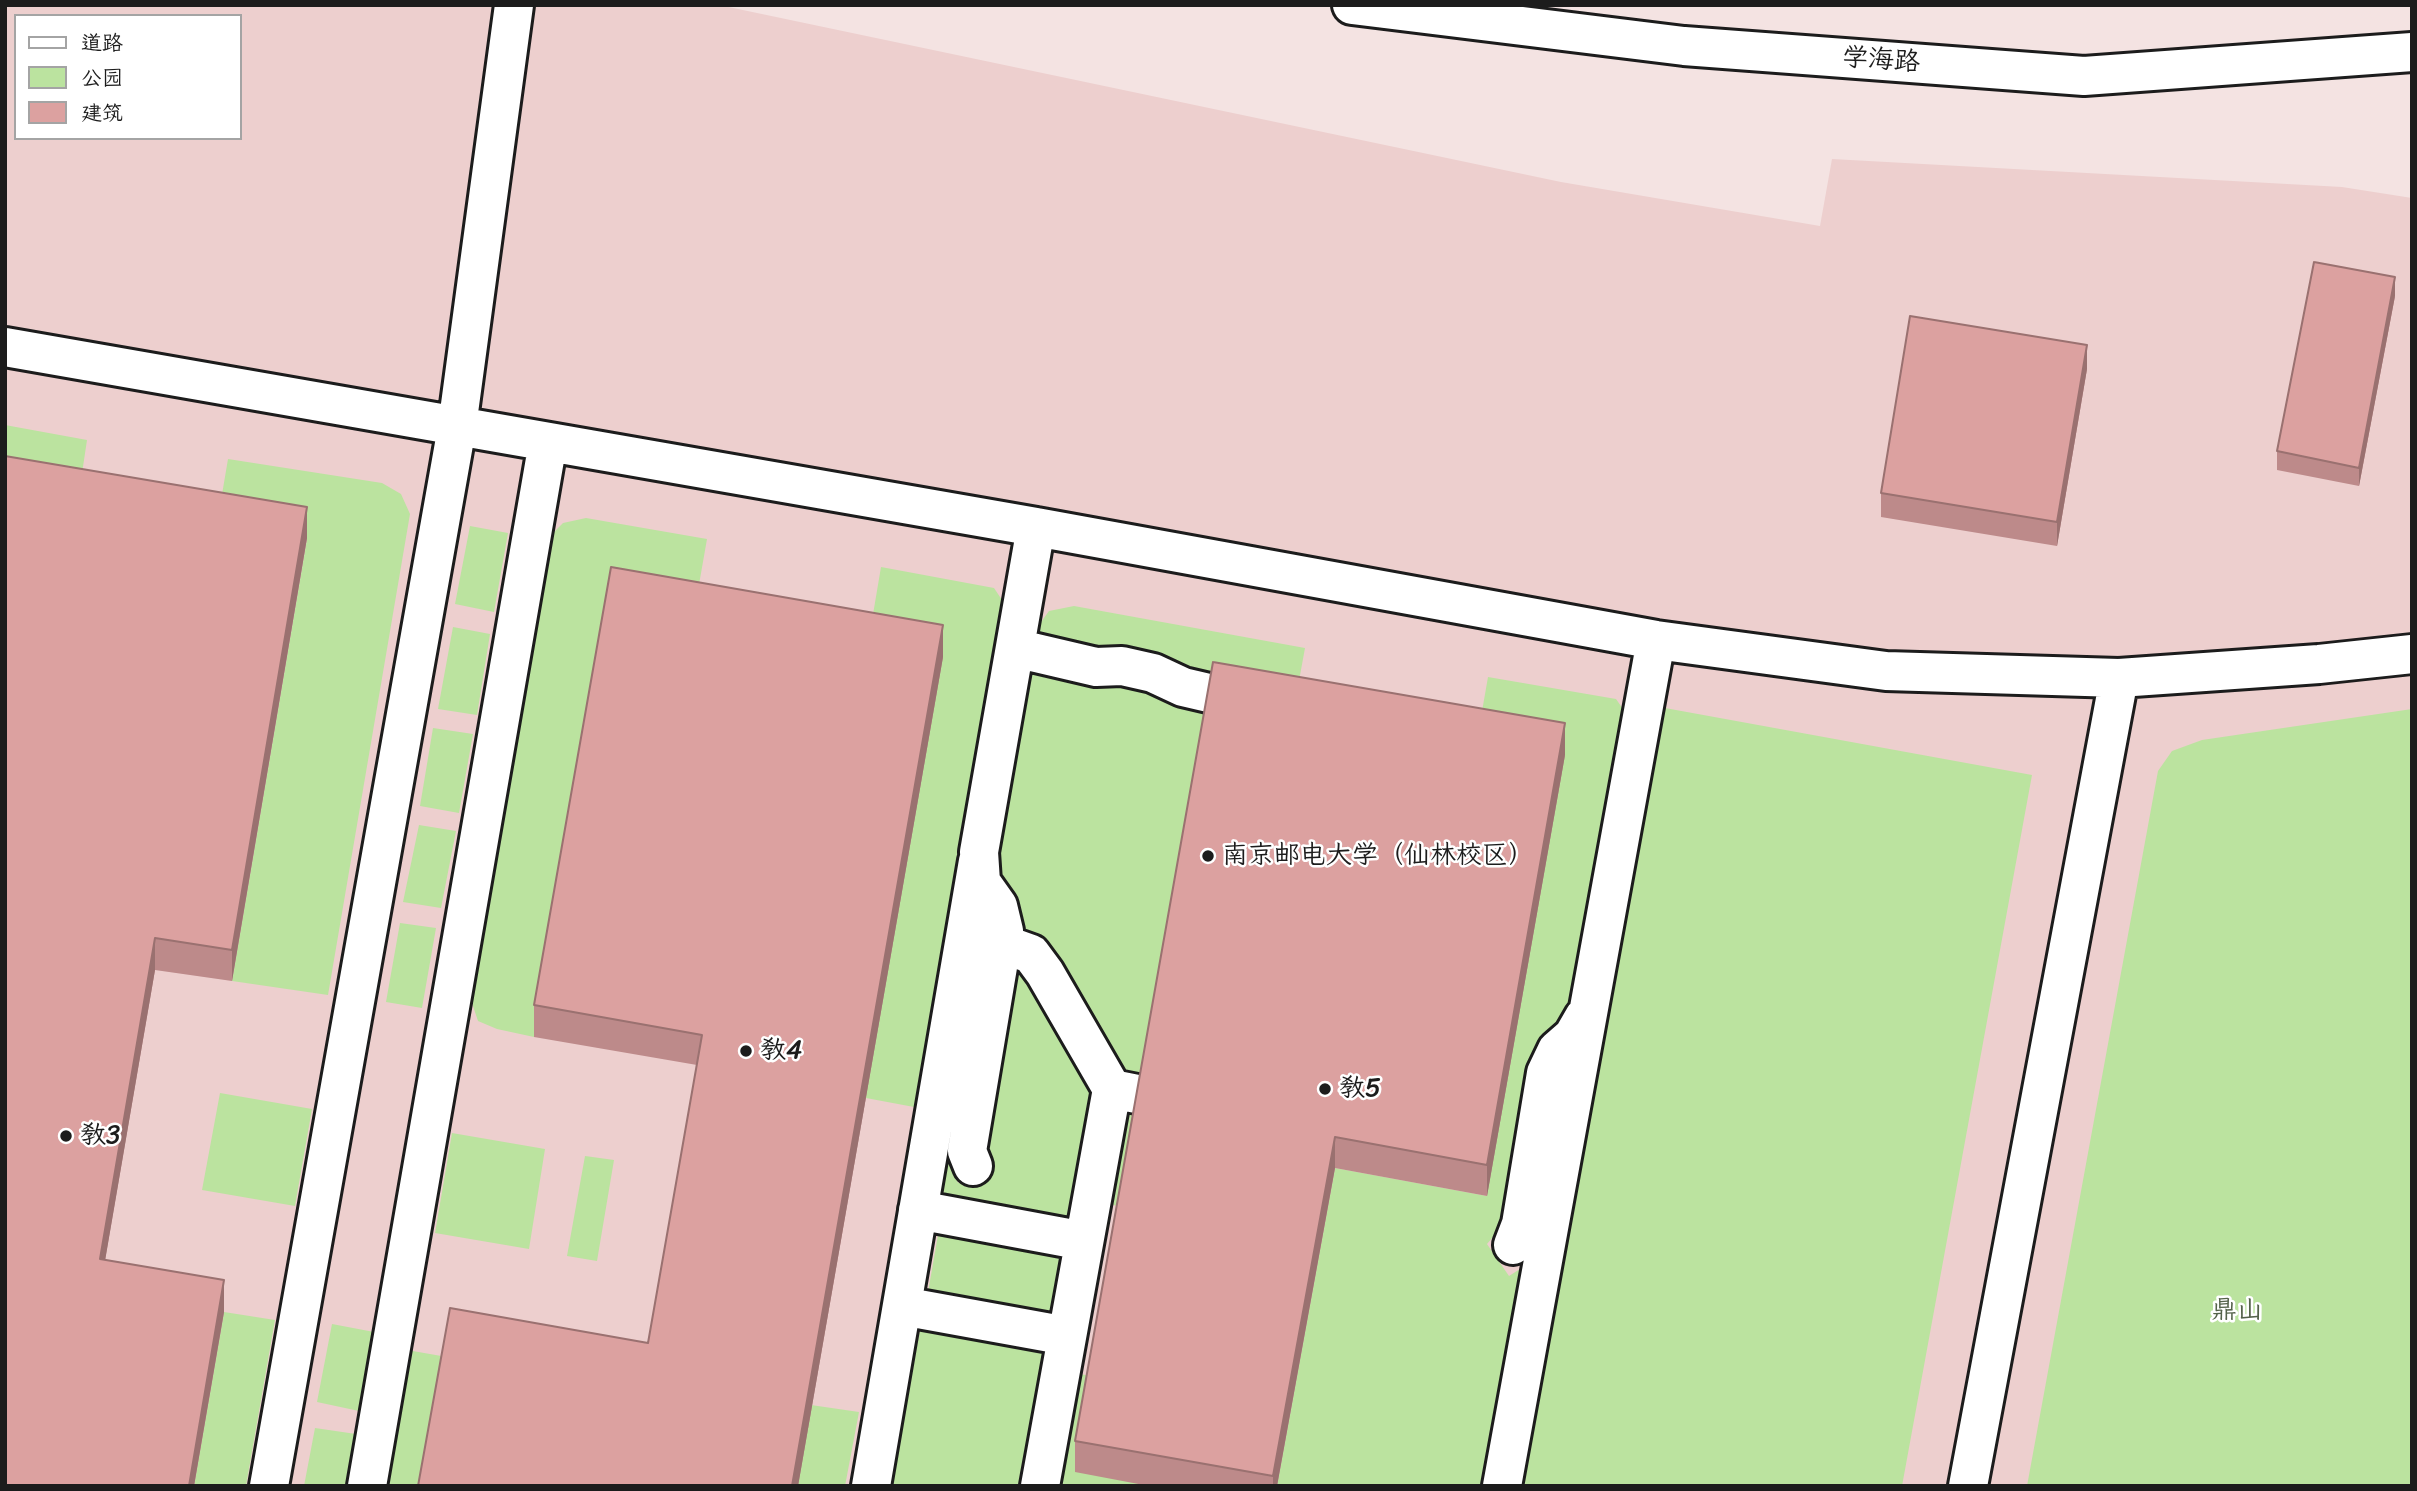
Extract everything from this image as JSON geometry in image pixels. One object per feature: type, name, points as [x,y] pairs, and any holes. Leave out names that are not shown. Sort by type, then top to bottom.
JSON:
[{"type":"street","points":[[269,1486],[457,428],[514,5]]},
{"type":"street","name":"学海路","points":[[1352,5],[1684,46],[2084,76],[2412,52]]},
{"type":"street","points":[[5,346],[457,428],[1036,527],[1656,640],[1886,671],[2119,678],[2319,664],[2412,654]]},
{"type":"street","points":[[367,1486],[548,442]]},
{"type":"street","points":[[871,1486],[1036,527]]},
{"type":"street","points":[[1502,1486],[1656,640]]},
{"type":"street","points":[[1032,652],[1096,667],[1122,666],[1153,673],[1183,687],[1213,694]]},
{"type":"street","points":[[1968,1486],[2119,678]]},
{"type":"street","points":[[973,1166],[967,1151],[1004,931],[998,906],[981,882],[979,852]]},
{"type":"street","points":[[1017,949],[1031,954],[1127,1092],[1084,1241],[1040,1486]]},
{"type":"street","points":[[1513,1245],[1521,1224],[1546,1073],[1557,1050],[1573,1036],[1590,1006]]},
{"type":"street","points":[[918,1210],[1084,1241]]},
{"type":"street","points":[[902,1306],[1067,1336]]},
{"type":"shaded area","name":"南京邮电大学（仙林校区）","points":[[5,5],[719,5],[1561,182],[1820,226],[1832,159],[2342,187],[2412,198],[2412,1486],[5,1486]]},
{"type":"green space","points":[[5,425],[87,440],[78,500],[5,488]]},
{"type":"green space","points":[[228,459],[382,483],[401,494],[410,514],[328,995],[232,981],[307,539],[217,524]]},
{"type":"green space","points":[[586,518],[707,539],[694,613],[534,1037],[497,1029],[478,1021],[472,1003],[548,538],[563,523]]},
{"type":"green space","points":[[470,526],[508,533],[494,612],[455,604]]},
{"type":"green space","points":[[881,567],[994,588],[1002,600],[914,1107],[866,1098],[868,644]]},
{"type":"green space","points":[[1074,606],[1305,648],[1294,708],[1144,1083],[1105,1074],[1078,1219],[1065,1226],[944,1196],[942,1183],[949,1157],[958,1183],[994,1165],[985,1155],[994,862],[1036,629],[1049,611]]},
{"type":"green space","points":[[453,627],[490,634],[477,715],[438,709]]},
{"type":"green space","points":[[1488,677],[1616,699],[1623,709],[1569,1012],[1552,1027],[1537,1050],[1527,1081],[1503,1213],[1498,1231],[1487,1244],[1509,1276],[1520,1269],[1527,1258],[1484,1486],[1277,1486],[1335,1168],[1487,1196],[1477,740]]},
{"type":"green space","points":[[1665,708],[2032,775],[1902,1486],[1522,1486]]},
{"type":"green space","name":"鼎山","points":[[2412,709],[2412,1486],[2027,1486],[2158,771],[2172,751],[2202,740]]},
{"type":"green space","points":[[433,728],[473,734],[459,813],[420,806]]},
{"type":"green space","points":[[419,825],[456,831],[441,908],[403,902]]},
{"type":"green space","points":[[400,923],[436,928],[422,1008],[386,1002]]},
{"type":"green space","points":[[220,1093],[312,1109],[295,1206],[202,1190]]},
{"type":"green space","points":[[1114,1107],[1139,1112],[1122,1207],[1096,1201]]},
{"type":"green space","points":[[452,1133],[545,1149],[529,1249],[435,1233]]},
{"type":"green space","points":[[585,1156],[614,1160],[597,1261],[567,1256]]},
{"type":"green space","points":[[939,1229],[1072,1252],[1060,1322],[927,1298]]},
{"type":"green space","points":[[224,1312],[275,1320],[246,1486],[194,1486]]},
{"type":"green space","points":[[332,1324],[374,1332],[359,1411],[317,1402]]},
{"type":"green space","points":[[921,1324],[1055,1348],[1030,1486],[892,1484]]},
{"type":"green space","points":[[407,1350],[447,1357],[424,1486],[383,1486]]},
{"type":"green space","points":[[1079,1374],[1092,1376],[1150,1486],[1046,1486]]},
{"type":"green space","points":[[811,1405],[859,1412],[845,1486],[797,1486]]},
{"type":"green space","points":[[315,1428],[356,1434],[347,1486],[304,1486]]},
{"type":"building","points":[[2314,262],[2395,277],[2359,468],[2277,451]]},
{"type":"building","points":[[1910,316],[2087,345],[2057,522],[1881,493]]},
{"type":"building","name":"教3","points":[[5,456],[307,507],[232,950],[155,938],[100,1259],[224,1280],[189,1486],[5,1486]]},
{"type":"building","name":"教4","points":[[611,567],[943,625],[792,1486],[418,1486],[450,1308],[648,1343],[702,1035],[534,1005]]},
{"type":"building","name":"教5","points":[[1213,662],[1565,723],[1487,1165],[1335,1137],[1273,1476],[1075,1441]]},
{"type":"place","name":"南京邮电大学（仙林校区）","points":[[1208,856]]},
{"type":"place","name":"教4","points":[[746,1051]]},
{"type":"place","name":"教5","points":[[1325,1089]]},
{"type":"place","name":"教3","points":[[66,1136]]}]
